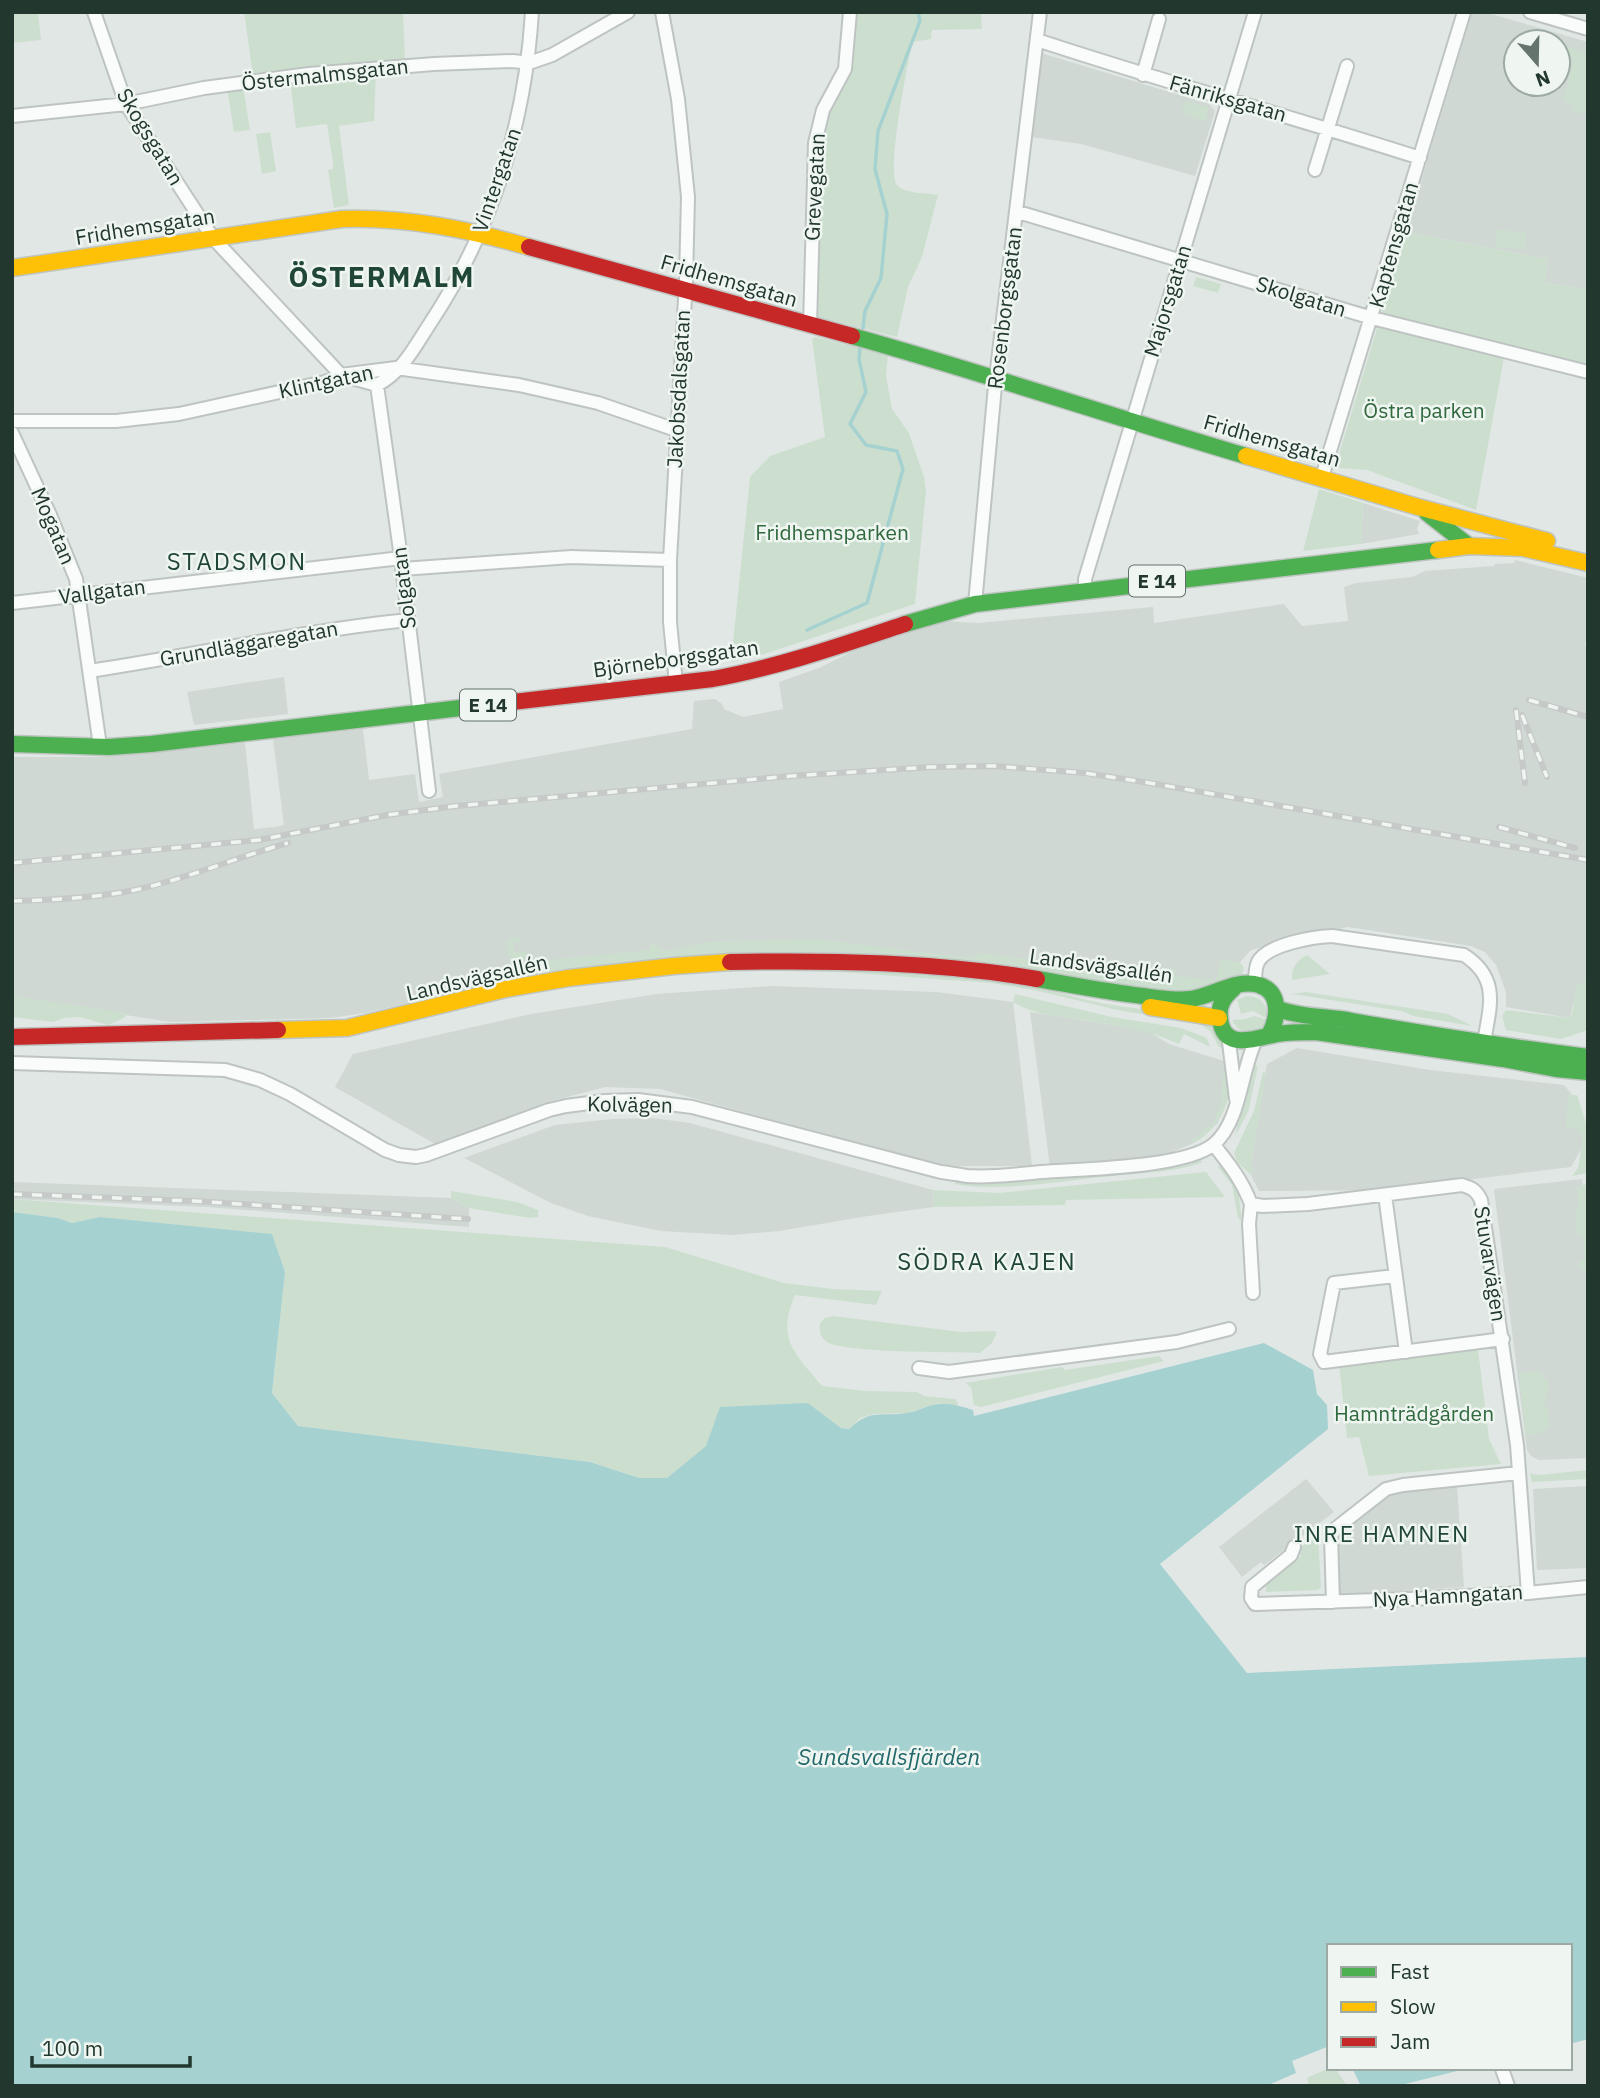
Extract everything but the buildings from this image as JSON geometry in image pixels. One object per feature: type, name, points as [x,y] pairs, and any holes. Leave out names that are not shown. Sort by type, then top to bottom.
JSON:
[{"type":"main road","name":"Fridhemsgatan","points":[[12,268],[297,223],[355,217],[430,221],[685,289],[996,379],[1418,507],[1588,551]]},
{"type":"main road","name":"Fridhemsgatan","points":[[1418,507],[1469,538],[1547,541]]},
{"type":"main road","name":"Björneborgsgatan","points":[[12,744],[150,744],[739,675],[975,604],[1378,555],[1414,543],[1469,538]]},
{"type":"main road","name":"E 14","points":[[1469,538],[1588,563]]},
{"type":"main road","name":"Landsvägsallén","points":[[12,1037],[347,1028],[505,989],[675,966],[779,962],[951,969],[1007,974],[1133,995],[1189,1000],[1248,984]]},
{"type":"main road","name":"Landsvägsallén","points":[[951,969],[1141,1006],[1219,1018]]},
{"type":"main road","points":[[1262,1039],[1277,1022],[1278,1009],[1272,993],[1248,984],[1225,995],[1220,1005],[1219,1018],[1228,1034],[1236,1040],[1262,1039],[1319,1032],[1483,1050],[1588,1057]]},
{"type":"main road","points":[[1278,1009],[1298,1016],[1341,1019],[1588,1072]]},
{"type":"street","name":"Skogsgatan","points":[[94,12],[126,104],[213,238],[341,374]]},
{"type":"street","name":"Vintergatan","points":[[400,369],[451,292],[480,233],[522,105],[529,63],[532,12]]},
{"type":"street","name":"Östermalmsgatan","points":[[12,116],[126,104],[204,88],[298,75],[447,64],[513,61],[529,63],[552,55],[628,12]]},
{"type":"street","name":"Jakobsdalsgatan","points":[[662,12],[678,99],[688,197],[670,560],[670,622],[676,683]]},
{"type":"street","name":"Grevegatan","points":[[810,326],[815,143],[823,110],[845,69],[850,12]]},
{"type":"street","name":"Rosenborgsgatan","points":[[975,604],[996,379],[1040,12]]},
{"type":"street","name":"Majorsgatan","points":[[1085,590],[1085,579],[1131,422],[1255,12]]},
{"type":"street","name":"Kaptensgatan","points":[[1322,477],[1464,12]]},
{"type":"street","points":[[1530,12],[1588,29]]},
{"type":"street","points":[[1143,75],[1158,19]]},
{"type":"street","name":"Fänriksgatan","points":[[1037,40],[1143,75],[1229,98],[1420,158]]},
{"type":"street","points":[[1315,170],[1347,65]]},
{"type":"street","name":"Skolgatan","points":[[1017,212],[1372,318],[1588,372]]},
{"type":"street","points":[[341,374],[377,385],[400,369]]},
{"type":"street","name":"Klintgatan","points":[[12,421],[116,421],[179,414],[326,382],[341,374],[400,369],[519,385],[598,403],[676,429]]},
{"type":"street","name":"Solgatan","points":[[377,385],[402,563],[429,790]]},
{"type":"street","name":"Mogatan","points":[[12,433],[50,514],[76,579],[100,746]]},
{"type":"street","name":"Vallgatan","points":[[12,603],[79,594],[402,563],[571,557],[670,560]]},
{"type":"street","name":"Grundläggaregatan","points":[[90,670],[187,656],[349,626],[408,620]]},
{"type":"street","points":[[1248,984],[1257,964],[1267,953],[1307,939],[1332,936],[1464,955],[1486,976],[1489,988],[1491,1007],[1483,1050]]},
{"type":"street","points":[[1228,1034],[1236,1099]]},
{"type":"street","points":[[1253,1293],[1249,1224],[1251,1204],[1233,1168],[1213,1145],[1230,1119],[1241,1090],[1246,1060],[1262,1039]]},
{"type":"street","name":"Kolvägen","points":[[12,1063],[225,1070],[242,1073],[290,1094],[385,1150],[416,1157],[438,1152],[550,1110],[614,1101],[692,1107],[893,1161],[969,1176],[1006,1176],[1135,1165],[1185,1157],[1213,1145]]},
{"type":"street","name":"Stuvarvägen","points":[[1251,1204],[1279,1206],[1462,1185],[1477,1192],[1481,1200],[1503,1339],[1519,1473],[1528,1593]]},
{"type":"street","points":[[1385,1195],[1406,1352]]},
{"type":"street","points":[[1395,1276],[1334,1283],[1320,1354],[1324,1362],[1503,1339]]},
{"type":"street","points":[[919,1368],[949,1373],[1177,1342],[1229,1329]]},
{"type":"street","points":[[1333,1602],[1331,1536],[1335,1529],[1386,1489],[1519,1473]]},
{"type":"street","name":"Nya Hamngatan","points":[[1294,1547],[1291,1555],[1252,1587],[1251,1598],[1255,1604],[1528,1593],[1588,1587]]},
{"type":"street","name":"Nya Hamngatan","points":[[1562,1589],[1588,1593]]},
{"type":"shaded area","points":[[1472,12],[1484,12],[1539,28],[1502,28],[1502,98],[1572,98],[1572,37],[1588,42],[1588,289],[1545,283],[1547,259],[1406,232]]},
{"type":"shaded area","points":[[1041,53],[1209,104],[1215,111],[1195,176],[1081,144],[1031,137]]},
{"type":"shaded area","points":[[1363,503],[1420,521],[1417,529],[1419,534],[1361,544]]},
{"type":"shaded area","points":[[1515,560],[1588,578],[1588,641],[1585,642],[1588,663],[1588,967],[1585,982],[1576,993],[1570,1018],[1506,1007],[1506,992],[1496,965],[1485,952],[1471,946],[1348,927],[1251,950],[1239,963],[1232,984],[615,965],[548,971],[365,1013],[330,1018],[170,1022],[12,997],[12,757],[95,757],[245,743],[254,829],[276,827],[284,825],[273,739],[363,729],[369,780],[415,774],[419,802],[443,797],[439,774],[692,729],[694,701],[715,699],[724,709],[743,717],[783,709],[779,682],[819,668],[851,652],[945,621],[978,623],[1153,607],[1154,623],[1284,604],[1302,626],[1348,621],[1344,587],[1356,583],[1412,577],[1425,571],[1494,566],[1514,563]]},
{"type":"shaded area","points":[[284,677],[288,714],[194,725],[187,692]]},
{"type":"shaded area","points":[[772,986],[936,992],[1013,1002],[1032,1166],[957,1166],[930,1163],[660,1089],[605,1087],[548,1102],[435,1144],[335,1087],[353,1054],[531,1014],[657,994]]},
{"type":"shaded area","points":[[1030,1012],[1146,1030],[1169,1044],[1224,1061],[1228,1075],[1227,1102],[1217,1124],[1194,1143],[1164,1155],[1050,1167]]},
{"type":"shaded area","points":[[1297,1048],[1430,1070],[1564,1085],[1573,1096],[1584,1134],[1583,1146],[1571,1167],[1386,1190],[1259,1191],[1251,1175],[1254,1171],[1251,1164],[1267,1064]]},
{"type":"shaded area","points":[[652,1118],[690,1123],[933,1190],[934,1207],[779,1231],[731,1235],[661,1231],[588,1216],[551,1203],[464,1158],[555,1125]]},
{"type":"shaded area","points":[[1582,1179],[1588,1234],[1588,1458],[1539,1460],[1527,1450],[1494,1189]]},
{"type":"shaded area","points":[[12,1182],[451,1198],[469,1208],[469,1227],[207,1207],[12,1199]]},
{"type":"shaded area","points":[[1306,1479],[1334,1512],[1264,1565],[1261,1562],[1242,1577],[1219,1547]]},
{"type":"shaded area","points":[[1457,1486],[1464,1587],[1339,1595],[1334,1537],[1392,1492]]},
{"type":"shaded area","points":[[1588,1486],[1588,1568],[1537,1570],[1533,1489]]},
{"type":"green space","points":[[12,12],[38,12],[41,40],[12,43]]},
{"type":"green space","points":[[244,12],[403,12],[405,60],[253,75]]},
{"type":"green space","points":[[858,12],[981,12],[982,29],[932,30],[931,39],[912,42],[899,117],[894,176],[897,185],[905,190],[938,195],[922,257],[908,287],[897,337],[818,317],[816,311],[821,141],[826,123],[849,74]]},
{"type":"green space","points":[[1572,49],[1588,53],[1588,115],[1572,111],[1574,105],[1563,101],[1564,98],[1572,98]]},
{"type":"green space","points":[[376,72],[374,121],[339,126],[349,205],[334,208],[328,170],[333,169],[333,163],[327,124],[296,128],[290,80]]},
{"type":"green space","points":[[243,87],[250,130],[234,132],[227,88]]},
{"type":"green space","points":[[1185,101],[1209,107],[1205,122],[1182,112]]},
{"type":"green space","points":[[270,132],[276,171],[262,174],[256,134]]},
{"type":"green space","points":[[1496,230],[1526,232],[1525,249],[1495,247]]},
{"type":"green space","name":"Östra parken","points":[[1406,232],[1547,259],[1545,283],[1588,289],[1588,366],[1505,352],[1476,510],[1367,470],[1338,468],[1337,461]]},
{"type":"green space","points":[[1196,277],[1221,284],[1218,293],[1193,286]]},
{"type":"green space","name":"Fridhemsparken","points":[[815,337],[888,355],[886,376],[892,409],[909,433],[926,491],[915,604],[758,656],[731,662],[750,477],[770,456],[825,437],[812,339]]},
{"type":"green space","points":[[1319,489],[1363,503],[1361,544],[1303,551]]},
{"type":"green space","points":[[517,937],[521,942],[513,943],[514,952],[525,952],[536,961],[650,950],[650,943],[666,951],[708,942],[816,939],[970,958],[981,953],[1147,974],[1162,974],[1175,968],[1175,976],[1216,980],[1221,961],[1241,963],[1244,969],[1241,977],[1188,994],[1070,977],[615,965],[530,973],[519,969],[509,956],[507,940]]},
{"type":"green space","points":[[1307,955],[1330,974],[1292,980],[1295,965]]},
{"type":"green space","points":[[1588,967],[1588,1030],[1561,1039],[1506,1030],[1502,1016],[1506,1010],[1570,1018],[1576,986],[1585,981]]},
{"type":"green space","points":[[779,969],[905,973],[1030,986],[1205,1022],[1217,1030],[1225,1048],[1219,1047],[1210,1031],[1198,1023],[1122,1011],[1038,991],[991,983]]},
{"type":"green space","points":[[1306,992],[1448,1014],[1473,1026],[1413,1016],[1401,1011],[1292,994]]},
{"type":"green space","points":[[1015,994],[1112,1017],[1181,1028],[1207,1038],[1210,1047],[1184,1034],[1179,1044],[1129,1028],[1036,1012],[1013,1002]]},
{"type":"green space","points":[[12,996],[128,1013],[124,1018],[108,1025],[80,1017],[53,1022],[12,1017]]},
{"type":"green space","points":[[1246,996],[1262,1001],[1268,1016],[1264,1017],[1253,1011],[1241,1014],[1237,1000]]},
{"type":"green space","points":[[1255,1016],[1267,1020],[1259,1030],[1250,1033],[1244,1032],[1232,1020],[1245,1019]]},
{"type":"green space","points":[[1250,1064],[1258,1066],[1248,1112],[1235,1136]]},
{"type":"green space","points":[[1226,1071],[1229,1091],[1222,1113],[1209,1132],[1191,1143],[1190,1141],[1213,1123],[1221,1103],[1223,1075]]},
{"type":"green space","points":[[1263,1072],[1266,1073],[1251,1164],[1254,1171],[1251,1175],[1237,1162],[1234,1153],[1254,1111]]},
{"type":"green space","points":[[1568,1095],[1577,1095],[1586,1123],[1588,1173],[1572,1176],[1578,1168],[1583,1139],[1577,1128],[1566,1128]]},
{"type":"green space","points":[[1200,1160],[1203,1162],[1170,1170],[1033,1185],[992,1187],[955,1184],[956,1181],[1049,1178],[1164,1167]]},
{"type":"green space","points":[[1220,1164],[1238,1189],[1242,1221],[1238,1218],[1232,1185],[1218,1167]]},
{"type":"green space","points":[[1206,1172],[1225,1197],[1066,1200],[1065,1205],[934,1207],[933,1190],[999,1193]]},
{"type":"green space","points":[[1588,1184],[1588,1281],[1586,1270],[1580,1270],[1579,1262],[1585,1260],[1583,1235],[1577,1235],[1575,1211],[1579,1210],[1577,1186]]},
{"type":"green space","points":[[451,1191],[517,1202],[538,1210],[538,1217],[469,1208],[451,1198]]},
{"type":"green space","points":[[12,1199],[665,1247],[784,1283],[882,1291],[876,1305],[795,1295],[787,1324],[791,1345],[797,1355],[822,1386],[865,1391],[917,1392],[924,1396],[955,1399],[958,1403],[957,1406],[940,1403],[907,1413],[873,1414],[860,1418],[849,1429],[841,1428],[808,1403],[706,1446],[667,1478],[639,1478],[590,1462],[298,1426],[272,1393],[285,1272],[272,1235],[100,1217],[72,1223],[58,1218],[12,1212]]},
{"type":"green space","points":[[833,1316],[961,1332],[997,1332],[992,1343],[980,1353],[854,1348],[837,1346],[823,1338],[820,1323]]},
{"type":"green space","name":"Hamnträdgården","points":[[1478,1349],[1489,1439],[1501,1464],[1369,1476],[1359,1437],[1347,1438],[1339,1364]]},
{"type":"green space","points":[[1159,1356],[1164,1361],[981,1407],[974,1405],[971,1387],[965,1383],[1062,1367],[1065,1370]]},
{"type":"green space","points":[[1519,1373],[1541,1373],[1549,1385],[1544,1401],[1549,1416],[1548,1428],[1538,1434],[1526,1435]]},
{"type":"green space","points":[[1588,1470],[1588,1479],[1532,1482],[1530,1473],[1539,1475]]},
{"type":"green space","points":[[1318,1535],[1321,1587],[1318,1590],[1266,1592],[1266,1583],[1301,1556],[1297,1550]]},
{"type":"green space","points":[[1327,2069],[1336,2070],[1347,2086],[1309,2086],[1307,2078]]},
{"type":"water","name":"Sundsvallsfjärden","points":[[12,1212],[58,1218],[72,1223],[100,1217],[272,1234],[285,1272],[272,1393],[298,1426],[590,1462],[639,1478],[667,1478],[706,1446],[720,1407],[808,1403],[841,1428],[849,1429],[870,1416],[907,1413],[939,1404],[973,1410],[974,1416],[1264,1343],[1313,1370],[1317,1394],[1327,1405],[1328,1429],[1160,1564],[1247,1673],[1588,1657],[1588,2039],[1572,2043],[1572,1944],[1327,1944],[1327,2047],[1292,2061],[1296,2073],[1266,2086],[12,2086]]},
{"type":"water","points":[[1353,2070],[1461,2070],[1397,2086],[1361,2086]]},
{"type":"waterway","points":[[863,328],[865,311],[881,278],[887,214],[875,169],[878,131],[920,21],[918,12]]},
{"type":"waterway","points":[[807,630],[867,603],[903,469],[897,451],[866,445],[850,424],[866,392],[859,359],[860,348]]},
{"type":"railway","points":[[1529,700],[1588,717]]},
{"type":"railway","points":[[1516,710],[1525,783]]},
{"type":"railway","points":[[1522,715],[1547,777]]},
{"type":"railway","points":[[12,863],[259,840],[387,815],[456,806],[791,776],[931,767],[994,766],[1085,773],[1150,783],[1588,860]]},
{"type":"railway","points":[[1499,827],[1575,848]]},
{"type":"railway","points":[[12,901],[74,898],[135,890],[288,843]]},
{"type":"railway","points":[[12,1194],[194,1201],[468,1219]]},
{"type":"traffic: fast","points":[[852,336],[1246,456]]},
{"type":"traffic: fast","points":[[1427,513],[1469,546]]},
{"type":"traffic: fast","points":[[905,624],[975,604],[1438,550]]},
{"type":"traffic: fast","points":[[12,744],[109,747],[151,744],[486,705]]},
{"type":"traffic: fast","points":[[1037,979],[1179,1000],[1251,983],[1266,989],[1275,1000],[1276,1014],[1269,1035]]},
{"type":"traffic: fast","points":[[1233,989],[1222,1002],[1220,1013],[1223,1029],[1234,1039],[1316,1032],[1588,1072]]},
{"type":"traffic: fast","points":[[1278,1009],[1470,1041],[1588,1057]]},
{"type":"traffic: slow","points":[[12,268],[342,219],[413,222],[529,247]]},
{"type":"traffic: slow","points":[[1246,456],[1418,507],[1547,541]]},
{"type":"traffic: slow","points":[[1438,550],[1469,546],[1523,548],[1588,563]]},
{"type":"traffic: slow","points":[[278,1030],[347,1028],[506,989],[569,978],[730,962]]},
{"type":"traffic: slow","points":[[1150,1007],[1219,1018]]},
{"type":"traffic: jam","points":[[529,247],[852,336]]},
{"type":"traffic: jam","points":[[486,705],[713,679],[786,662],[905,624]]},
{"type":"traffic: jam","points":[[730,962],[884,963],[1000,973],[1037,979]]},
{"type":"traffic: jam","points":[[12,1037],[278,1030]]},
{"type":"district","name":"ÖSTERMALM","points":[[382,277]]},
{"type":"district","name":"STADSMON","points":[[237,562]]},
{"type":"district","name":"SÖDRA KAJEN","points":[[987,1262]]},
{"type":"district","name":"INRE HAMNEN","points":[[1382,1534]]}]
